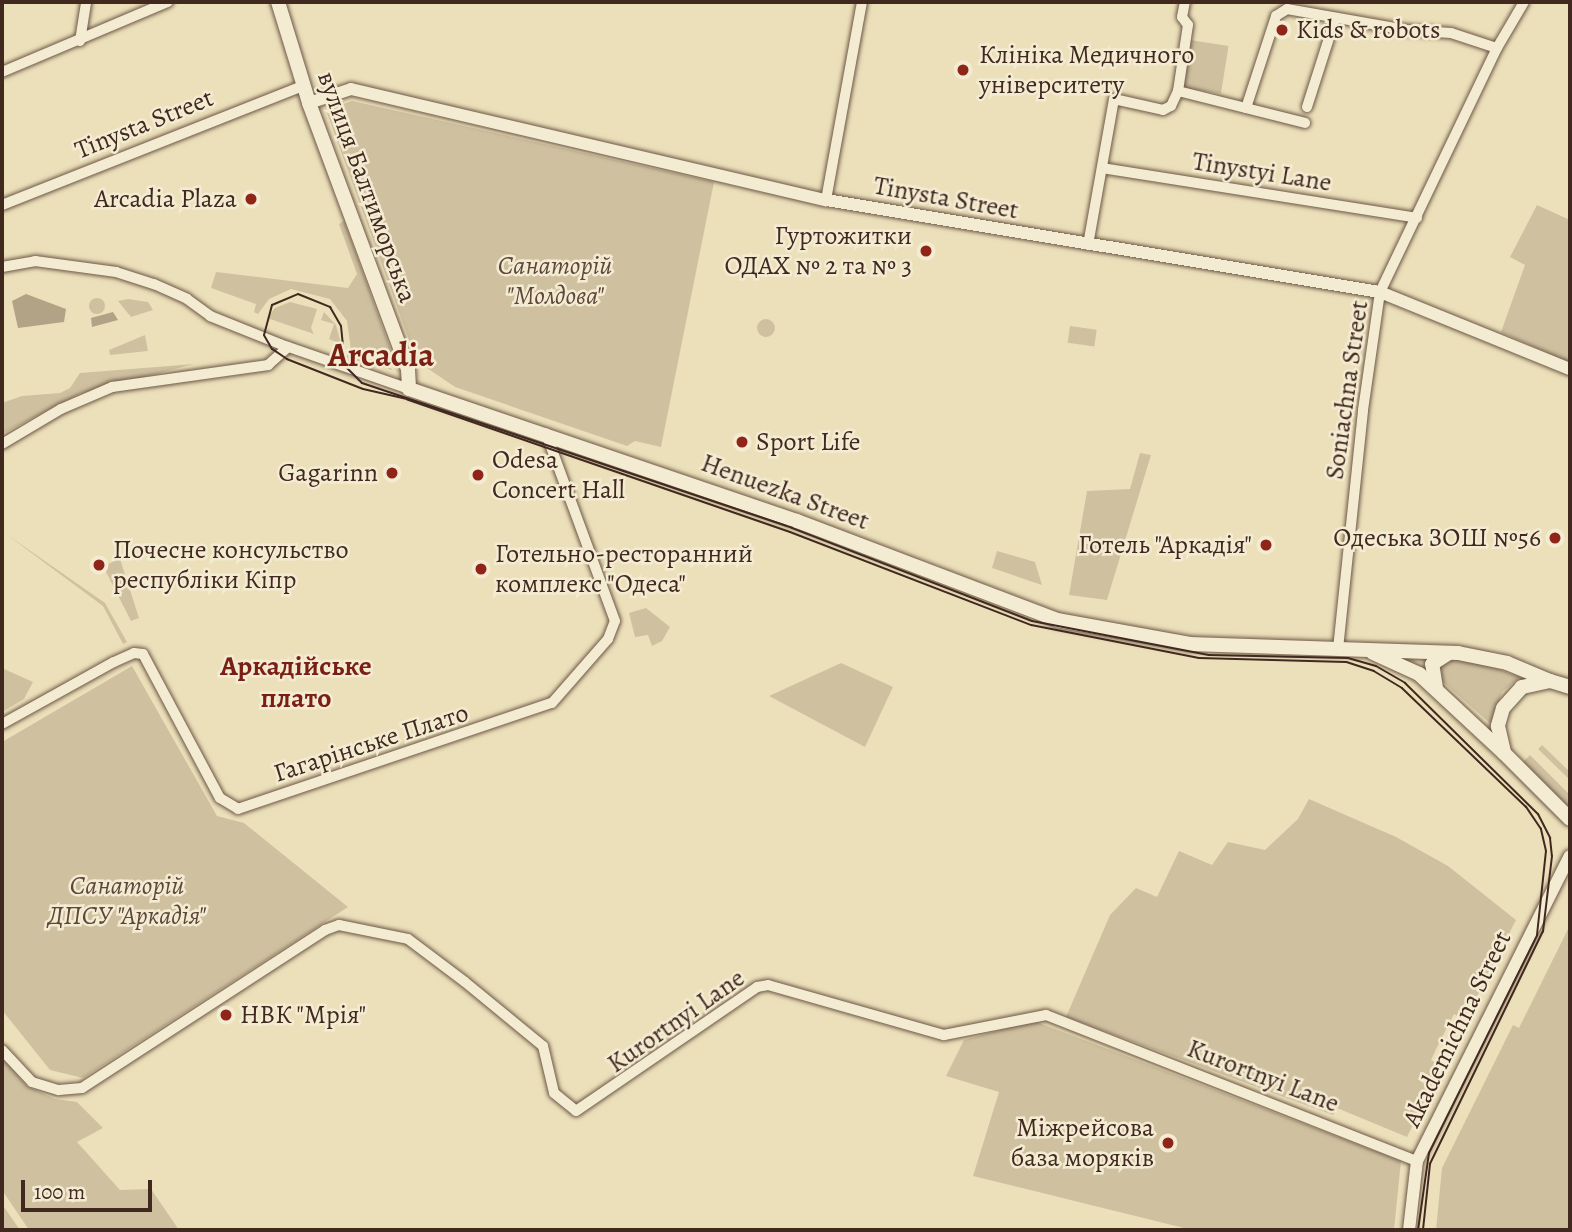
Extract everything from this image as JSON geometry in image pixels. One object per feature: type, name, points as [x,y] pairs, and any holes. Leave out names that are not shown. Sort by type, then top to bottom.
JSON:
[{"type":"main road","name":"вулиця Балтиморська","points":[[278,2],[309,103],[408,369],[409,389]]},
{"type":"main road","name":"Henuezka Street","points":[[409,389],[545,432],[797,521],[1034,613],[1190,644],[1458,653],[1507,663],[1570,687]]},
{"type":"main road","name":"Henuezka Street","points":[[1358,650],[1407,666],[1436,689],[1570,819]]},
{"type":"main road","points":[[1436,689],[1431,671],[1434,660],[1458,653]]},
{"type":"main road","points":[[1504,753],[1498,736],[1503,708],[1522,687],[1550,681]]},
{"type":"street","points":[[80,41],[86,2]]},
{"type":"street","points":[[3,73],[168,2]]},
{"type":"street","points":[[827,200],[862,2]]},
{"type":"street","points":[[1088,245],[1114,99],[1163,110],[1171,106],[1178,91],[1188,25],[1182,17],[1185,2]]},
{"type":"street","name":"Soniachna Street","points":[[1338,649],[1380,292],[1497,48],[1524,2]]},
{"type":"street","points":[[1247,108],[1280,11],[1451,33],[1497,48]]},
{"type":"street","points":[[1307,107],[1335,19]]},
{"type":"street","name":"Tinysta Street","points":[[2,205],[303,86]]},
{"type":"street","name":"Tinysta Street","points":[[309,103],[351,89],[827,200],[1380,292],[1570,369]]},
{"type":"street","points":[[1178,91],[1305,123]]},
{"type":"street","name":"Tinystyi Lane","points":[[1102,168],[1417,218]]},
{"type":"street","name":"Henuezka Street","points":[[2,267],[35,261],[116,272],[187,299],[210,316],[284,346],[409,389]]},
{"type":"street","points":[[2,444],[92,393],[172,377],[268,365],[284,346]]},
{"type":"street","name":"Гагарінське Плато","points":[[2,724],[114,662],[143,654],[220,798],[238,808],[552,703],[608,639],[615,621],[545,432]]},
{"type":"street","name":"Akademichna Street","points":[[1409,1230],[1417,1161],[1570,856]]},
{"type":"street","name":"Kurortnyi Lane","points":[[2,1050],[32,1083],[73,1090],[94,1082],[339,925],[408,940],[454,974],[543,1046],[554,1093],[565,1105],[582,1112],[757,987],[768,985],[944,1035],[1046,1015],[1417,1161]]},
{"type":"green space","points":[[1190,40],[1229,46],[1221,94],[1182,87]]},
{"type":"green space","name":"Санаторій \"Молдова\"","points":[[352,101],[714,182],[661,447],[635,441],[627,446],[455,387],[427,368],[423,350],[412,348],[326,110]]},
{"type":"green space","points":[[1537,205],[1570,220],[1570,363],[1501,332],[1525,265],[1510,257]]},
{"type":"green space","points":[[344,221],[392,353],[393,365],[351,350],[347,321],[330,299],[291,289],[269,299],[258,314],[254,312],[256,304],[211,288],[216,272],[348,288],[357,274],[339,224]]},
{"type":"green space","points":[[97,298],[103,300],[103,312],[97,314],[91,312],[89,306],[91,300]]},
{"type":"green space","points":[[128,299],[148,302],[153,310],[131,317],[118,301]]},
{"type":"green space","points":[[290,302],[317,309],[311,328],[314,334],[267,318],[275,308]]},
{"type":"green space","points":[[324,312],[336,325],[341,344],[329,339],[334,324],[321,320]]},
{"type":"green space","points":[[766,319],[772,322],[775,328],[772,334],[766,337],[760,334],[757,328],[760,322]]},
{"type":"green space","points":[[1070,326],[1097,330],[1094,347],[1068,343]]},
{"type":"green space","points":[[145,335],[148,351],[110,355],[109,350]]},
{"type":"green space","points":[[346,353],[391,368],[392,370],[346,358]]},
{"type":"green space","points":[[194,364],[79,394],[2,434],[2,403],[22,396],[60,393],[70,388],[80,373]]},
{"type":"green space","points":[[1140,453],[1151,455],[1107,600],[1069,595],[1087,491],[1130,489]]},
{"type":"green space","points":[[6,534],[105,603],[127,642],[123,644],[103,606]]},
{"type":"green space","points":[[997,551],[1035,562],[1042,585],[992,568]]},
{"type":"green space","points":[[120,559],[139,618],[131,621],[103,566]]},
{"type":"green space","points":[[646,608],[670,627],[662,641],[652,646],[648,635],[635,637],[629,613]]},
{"type":"green space","points":[[1442,659],[1474,661],[1520,677],[1502,692],[1491,724],[1442,681],[1437,663]]},
{"type":"green space","points":[[841,663],[893,687],[865,747],[769,696]]},
{"type":"green space","name":"Санаторій ДПСУ \"Аркадія\"","points":[[132,666],[217,816],[244,823],[348,907],[83,1078],[50,1070],[2,1010],[2,742]]},
{"type":"green space","points":[[2,668],[33,682],[24,699],[2,712]]},
{"type":"green space","points":[[1542,745],[1570,772],[1570,780],[1538,749]]},
{"type":"green space","points":[[1530,755],[1570,795],[1570,809],[1522,763]]},
{"type":"green space","points":[[1309,799],[1396,837],[1448,866],[1516,920],[1465,1020],[1454,1014],[1438,1045],[1431,1060],[1441,1066],[1407,1137],[1337,1108],[1333,1115],[1066,1017],[1110,915],[1136,888],[1157,897],[1179,851],[1212,865],[1228,842],[1265,850],[1298,819]]},
{"type":"green space","points":[[1570,925],[1570,1230],[1436,1230],[1442,1168],[1513,1025],[1519,1028]]},
{"type":"green space","name":"Міжрейсова база моряків","points":[[1034,1021],[1401,1161],[1394,1230],[1192,1230],[973,1176],[999,1092],[946,1076],[964,1040]]},
{"type":"green space","points":[[2,1058],[27,1086],[55,1099],[77,1102],[103,1128],[77,1142],[120,1190],[151,1189],[179,1230],[29,1230],[2,1190]]},
{"type":"green space","points":[[2,1204],[20,1230],[2,1230]]},
{"type":"shaded area","points":[[26,294],[66,309],[64,322],[18,328],[12,301]]},
{"type":"shaded area","points":[[113,312],[118,320],[92,327],[91,318]]},
{"type":"tram line","points":[[1418,1230],[1429,1153],[1537,935],[1546,851],[1541,829],[1526,807],[1402,688],[1374,671],[1346,662],[1199,658],[1031,625],[790,532],[407,399],[363,389],[287,359],[272,349],[264,335],[272,305],[298,294],[330,307],[341,326],[345,366],[362,383],[792,528],[1032,621],[1209,655],[1348,658],[1376,666],[1405,683],[1538,814],[1550,838],[1552,856],[1543,931],[1430,1164],[1423,1230]]},
{"type":"place","name":"Kids & robots","points":[[1282,30]]},
{"type":"place","name":"Клініка Медичного університету","points":[[963,70]]},
{"type":"place","name":"Arcadia Plaza","points":[[251,199]]},
{"type":"place","name":"Гуртожитки ОДАХ № 2 та № 3","points":[[926,251]]},
{"type":"place","name":"Sport Life","points":[[742,442]]},
{"type":"place","name":"Gagarinn","points":[[392,473]]},
{"type":"place","name":"Odesa Concert Hall","points":[[478,475]]},
{"type":"place","name":"Одеська ЗОШ №56","points":[[1555,538]]},
{"type":"place","name":"Готель \"Аркадія\"","points":[[1266,545]]},
{"type":"place","name":"Почесне консульство республіки Кіпр","points":[[99,565]]},
{"type":"place","name":"Готельно-ресторанний комплекс \"Одеса\"","points":[[481,569]]},
{"type":"place","name":"НВК \"Мрія\"","points":[[226,1015]]},
{"type":"place","name":"Міжрейсова база моряків","points":[[1168,1143]]},
{"type":"district","name":"Arcadia","points":[[381,355]]},
{"type":"district","name":"Аркадійське плато","points":[[296,682]]}]
